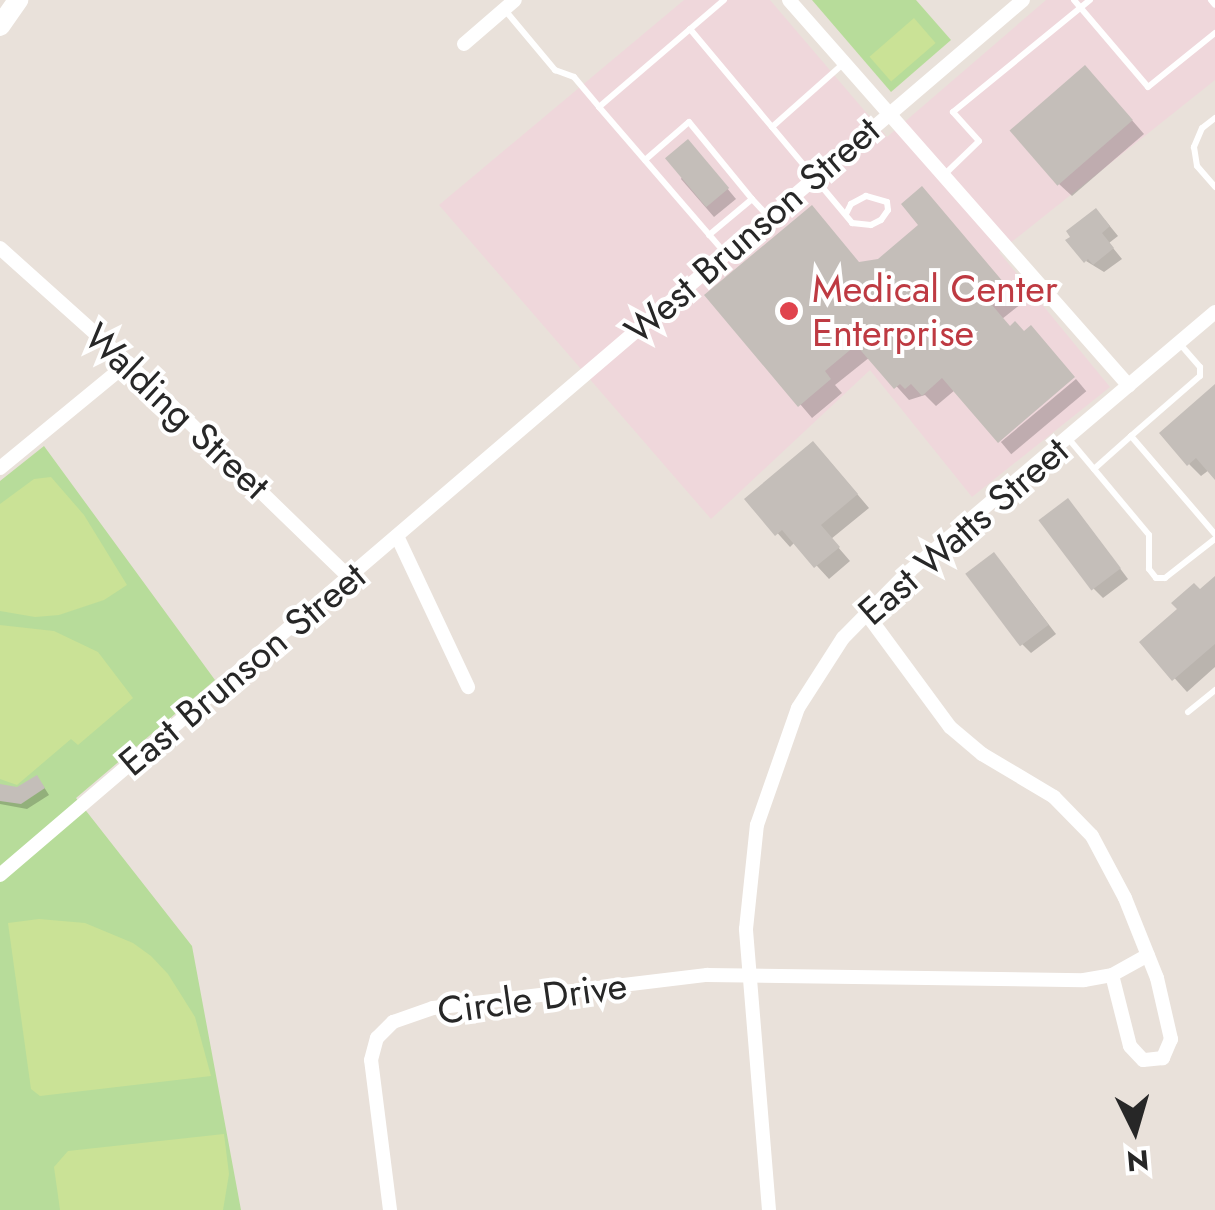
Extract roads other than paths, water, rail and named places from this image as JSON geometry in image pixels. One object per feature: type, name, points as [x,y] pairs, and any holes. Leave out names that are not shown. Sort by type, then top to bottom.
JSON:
[{"type":"main road","points":[[0,26],[18,0]]},
{"type":"street","points":[[789,0],[1129,386]]},
{"type":"street","name":"West Brunson Street","points":[[484,462],[1022,0]]},
{"type":"street","points":[[464,44],[509,5]]},
{"type":"street","name":"Walding Street","points":[[0,248],[128,363],[350,578]]},
{"type":"street","name":"East Watts Street","points":[[769,1210],[748,975],[750,866],[782,746],[819,672],[866,613],[1215,312]]},
{"type":"street","points":[[0,468],[128,363]]},
{"type":"street","name":"East Brunson Street","points":[[0,875],[484,462]]},
{"type":"street","points":[[398,536],[468,687]]},
{"type":"street","points":[[866,613],[950,727],[1076,816],[1109,867],[1148,955],[1171,1039],[1163,1058],[1143,1060],[1130,1046],[1112,975],[1148,955]]},
{"type":"street","name":"Circle Drive","points":[[390,1210],[370,1060],[377,1038],[393,1022],[434,1008],[706,975],[1051,981],[1112,975]]},
{"type":"lane","points":[[599,106],[724,0]]},
{"type":"lane","points":[[1074,0],[1148,87],[1215,34]]},
{"type":"lane","points":[[944,174],[978,141],[953,112],[1090,0]]},
{"type":"lane","points":[[509,5],[555,70],[574,78],[725,253]]},
{"type":"lane","points":[[690,29],[852,222],[871,226],[888,210],[887,202],[866,196],[851,204],[846,214]]},
{"type":"lane","points":[[772,126],[845,63]]},
{"type":"lane","points":[[1215,118],[1202,128],[1194,147],[1197,166],[1215,187]]},
{"type":"lane","points":[[644,160],[690,122],[768,216]]},
{"type":"lane","points":[[709,235],[752,199]]},
{"type":"lane","points":[[1094,468],[1200,376],[1200,367],[1179,343]]},
{"type":"lane","points":[[1068,438],[1149,534],[1149,569],[1156,578],[1165,578],[1215,537],[1131,436]]},
{"type":"lane","points":[[1188,712],[1215,690]]},
{"type":"place","name":"Medical Center Enterprise","points":[[789,311]]}]
